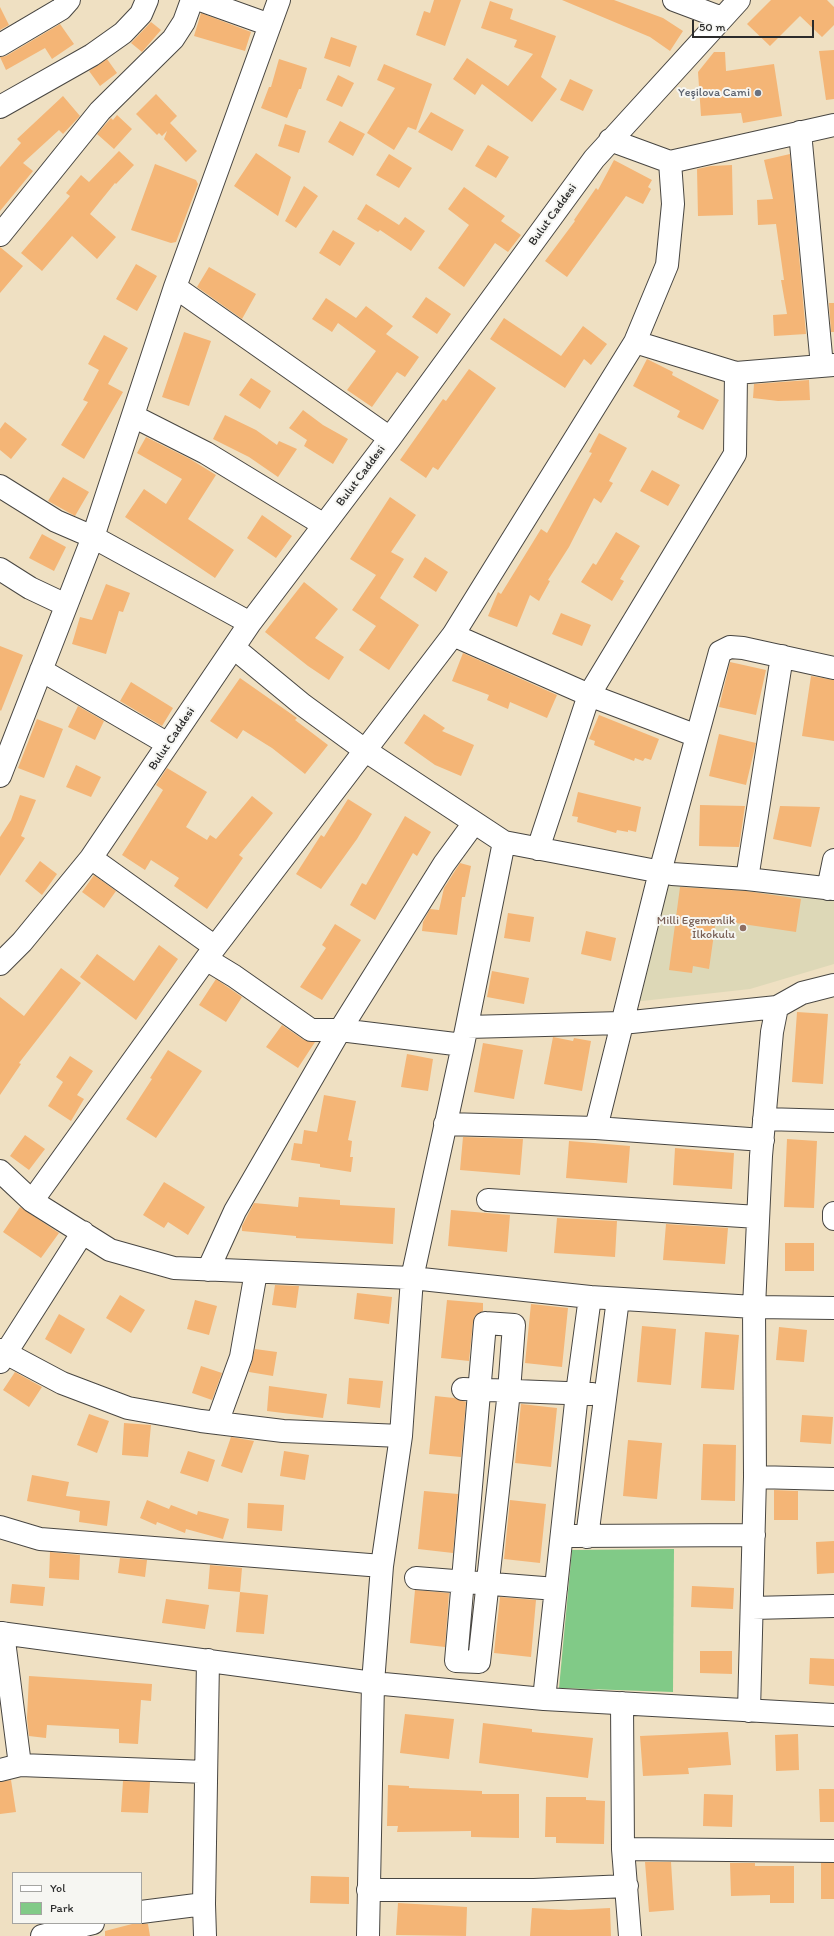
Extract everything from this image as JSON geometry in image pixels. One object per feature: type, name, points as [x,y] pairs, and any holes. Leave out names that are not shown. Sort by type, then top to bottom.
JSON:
[{"type":"street","points":[[0,45],[61,9],[69,0]]},
{"type":"street","points":[[0,107],[92,55],[123,33],[141,14],[148,0]]},
{"type":"street","points":[[0,235],[100,111],[172,39],[184,22],[192,0]]},
{"type":"street","points":[[200,0],[270,25]]},
{"type":"street","points":[[0,776],[5,751],[41,670],[93,537],[175,287],[279,0]]},
{"type":"street","points":[[674,0],[722,18]]},
{"type":"street","name":"Bulut Caddesi","points":[[0,964],[22,942],[90,858],[250,623],[390,438],[594,159],[739,0]]},
{"type":"street","points":[[610,140],[670,162],[800,132],[834,126]]},
{"type":"street","points":[[635,342],[736,373],[828,365],[800,132]]},
{"type":"street","points":[[32,1201],[211,953],[453,635],[635,342],[667,266],[673,204],[670,162]]},
{"type":"street","points":[[175,287],[390,438]]},
{"type":"street","points":[[538,849],[589,695],[735,454],[736,373]]},
{"type":"street","points":[[133,416],[206,453],[324,525]]},
{"type":"street","points":[[0,486],[56,521],[93,537],[250,623]]},
{"type":"street","points":[[0,569],[30,588],[66,606]]},
{"type":"street","points":[[453,635],[589,695],[697,736]]},
{"type":"street","points":[[596,1128],[660,872],[720,652],[730,647],[743,648],[834,668]]},
{"type":"street","points":[[234,648],[303,705],[366,751],[504,842],[660,872],[747,879],[831,889],[834,860]]},
{"type":"street","points":[[747,879],[782,656]]},
{"type":"street","points":[[41,670],[168,744]]},
{"type":"street","points":[[208,1270],[235,1211],[340,1030],[444,864],[474,823]]},
{"type":"street","points":[[368,1936],[374,1684],[382,1566],[401,1436],[412,1278],[465,1036],[504,842]]},
{"type":"street","points":[[90,858],[211,953],[234,976],[311,1030],[465,1036],[622,1023],[777,1007],[802,993],[834,985]]},
{"type":"street","points":[[749,1711],[755,1477],[754,1307],[764,1130],[772,1032],[777,1007]]},
{"type":"street","points":[[445,1124],[764,1130],[834,1121]]},
{"type":"street","points":[[0,1171],[32,1201],[110,1250],[174,1268],[412,1278],[618,1299],[754,1307],[834,1308]]},
{"type":"street","points":[[488,1200],[758,1217]]},
{"type":"street","points":[[834,1213],[834,1219]]},
{"type":"street","points":[[82,1232],[2,1355],[62,1383],[128,1408],[217,1423],[284,1431],[401,1436]]},
{"type":"street","points":[[217,1423],[241,1357],[256,1272]]},
{"type":"street","points":[[544,1699],[563,1536],[577,1393],[590,1297]]},
{"type":"street","points":[[587,1537],[618,1299]]},
{"type":"street","points":[[485,1323],[514,1325],[509,1391],[479,1662],[456,1661],[463,1582],[472,1389],[485,1323]]},
{"type":"street","points":[[472,1389],[606,1395]]},
{"type":"street","points":[[755,1477],[834,1479]]},
{"type":"street","points":[[0,1527],[40,1539],[382,1566]]},
{"type":"street","points":[[563,1536],[754,1536]]},
{"type":"street","points":[[416,1578],[556,1589]]},
{"type":"street","points":[[752,1608],[834,1606]]},
{"type":"street","points":[[206,1772],[10,1767],[1,1633],[208,1660],[374,1684],[544,1699],[622,1702],[749,1711],[834,1715]]},
{"type":"street","points":[[205,1936],[204,1904],[208,1660]]},
{"type":"street","points":[[622,1702],[623,1849],[630,1936]]},
{"type":"street","points":[[623,1849],[834,1852]]},
{"type":"street","points":[[368,1890],[534,1890],[627,1886]]},
{"type":"street","points":[[142,1912],[204,1904]]},
{"type":"street","points":[[42,1936],[89,1924]]},
{"type":"shaded area","name":"Milli Egemenlik İlkokulu","points":[[665,874],[834,892],[834,964],[750,989],[633,1002]]},
{"type":"green space","points":[[674,1549],[673,1692],[559,1688],[572,1550]]},
{"type":"building","points":[[434,0],[461,0],[445,46],[416,35],[424,11],[430,13]]},
{"type":"building","points":[[562,0],[614,0],[663,18],[683,31],[670,51],[650,37]]},
{"type":"building","points":[[771,0],[827,0],[834,7],[834,25],[822,37],[800,16],[770,46],[747,24]]},
{"type":"building","points":[[490,1],[513,9],[510,19],[556,36],[541,77],[557,89],[532,122],[482,84],[475,95],[453,79],[467,58],[508,86],[533,54],[514,47],[517,40],[481,28]]},
{"type":"building","points":[[0,7],[9,25],[0,30]]},
{"type":"building","points":[[201,13],[251,32],[245,51],[194,36]]},
{"type":"building","points":[[151,22],[161,30],[142,52],[131,43]]},
{"type":"building","points":[[60,24],[74,44],[52,59],[45,48],[6,70],[0,57],[6,56]]},
{"type":"building","points":[[331,37],[357,46],[350,67],[324,58]]},
{"type":"building","points":[[834,50],[834,99],[826,100],[819,51]]},
{"type":"building","points":[[714,52],[725,52],[726,71],[774,64],[782,116],[743,123],[741,113],[701,116],[698,72]]},
{"type":"building","points":[[107,59],[117,73],[100,86],[89,71]]},
{"type":"building","points":[[279,59],[307,68],[301,89],[299,89],[287,118],[261,108],[269,87],[271,87]]},
{"type":"building","points":[[384,64],[432,84],[416,130],[408,127],[394,150],[367,133],[395,88],[377,80]]},
{"type":"building","points":[[338,75],[354,83],[342,107],[326,100]]},
{"type":"building","points":[[570,79],[593,90],[583,111],[560,100]]},
{"type":"building","points":[[156,94],[177,116],[170,123],[197,151],[186,162],[164,139],[167,131],[162,136],[159,133],[157,135],[136,114]]},
{"type":"building","points":[[63,96],[80,116],[63,134],[59,130],[23,163],[33,171],[0,211],[0,167],[21,143],[17,139]]},
{"type":"building","points":[[431,112],[464,130],[452,151],[418,132]]},
{"type":"building","points":[[117,115],[132,129],[114,149],[97,134],[111,118],[113,120]]},
{"type":"building","points":[[340,121],[365,134],[353,156],[328,142]]},
{"type":"building","points":[[285,124],[306,131],[299,153],[278,146]]},
{"type":"building","points":[[488,145],[509,157],[496,178],[475,166]]},
{"type":"building","points":[[119,151],[134,165],[116,184],[115,183],[90,214],[116,237],[97,259],[72,236],[42,271],[21,253],[70,196],[66,193],[81,175],[89,182]]},
{"type":"building","points":[[256,153],[291,177],[278,216],[234,186]]},
{"type":"building","points":[[389,154],[412,168],[399,188],[376,175]]},
{"type":"building","points":[[790,154],[806,334],[774,336],[773,315],[787,314],[781,280],[784,280],[776,224],[758,225],[757,200],[773,199],[764,160]]},
{"type":"building","points":[[614,160],[652,180],[648,187],[651,189],[643,204],[626,196],[567,277],[545,261],[575,221],[574,220],[596,188],[598,190]]},
{"type":"building","points":[[155,164],[196,180],[198,184],[176,242],[171,243],[131,230]]},
{"type":"building","points":[[732,165],[733,215],[698,216],[697,169],[711,166]]},
{"type":"building","points":[[304,186],[318,196],[296,228],[285,221]]},
{"type":"building","points":[[464,187],[505,216],[501,221],[521,235],[508,252],[495,243],[464,287],[438,268],[469,225],[448,209]]},
{"type":"building","points":[[366,204],[399,225],[405,217],[425,231],[411,251],[380,230],[378,232],[357,219]]},
{"type":"building","points":[[333,230],[355,243],[340,266],[319,253]]},
{"type":"building","points":[[0,247],[23,266],[0,293]]},
{"type":"building","points":[[136,264],[157,276],[137,311],[116,299]]},
{"type":"building","points":[[209,267],[256,294],[242,319],[197,287]]},
{"type":"building","points":[[426,297],[451,314],[437,334],[412,317]]},
{"type":"building","points":[[326,298],[356,318],[366,306],[393,326],[386,334],[419,357],[405,377],[397,372],[372,407],[347,390],[376,351],[338,323],[332,332],[312,319]]},
{"type":"building","points":[[829,303],[834,303],[834,332],[831,332]]},
{"type":"building","points":[[504,318],[561,356],[583,326],[607,344],[591,365],[584,359],[565,388],[490,339]]},
{"type":"building","points":[[184,332],[211,341],[189,406],[162,397]]},
{"type":"building","points":[[104,335],[128,348],[108,384],[123,392],[84,459],[61,445],[88,402],[83,400],[99,370],[88,364]]},
{"type":"building","points":[[647,359],[673,372],[672,375],[719,400],[703,430],[677,417],[680,411],[633,386]]},
{"type":"building","points":[[469,369],[496,388],[438,470],[433,467],[426,478],[400,460],[443,399],[446,401]]},
{"type":"building","points":[[251,378],[271,391],[260,409],[239,395]]},
{"type":"building","points":[[809,380],[810,400],[778,401],[753,398],[754,384]]},
{"type":"building","points":[[303,410],[323,425],[348,439],[333,464],[304,446],[307,440],[289,428]]},
{"type":"building","points":[[225,415],[256,430],[277,445],[279,441],[297,449],[278,477],[249,457],[213,439]]},
{"type":"building","points":[[5,422],[27,439],[11,459],[0,450],[0,429]]},
{"type":"building","points":[[599,433],[627,448],[609,481],[613,483],[601,503],[594,498],[569,547],[548,580],[550,581],[539,601],[530,595],[517,627],[488,616],[498,592],[501,594],[541,529],[547,533],[592,453],[589,452]]},
{"type":"building","points":[[146,437],[190,459],[216,475],[188,519],[234,550],[215,578],[125,517],[144,489],[166,504],[182,479],[137,453]]},
{"type":"building","points":[[652,470],[680,485],[668,506],[640,491]]},
{"type":"building","points":[[63,477],[89,492],[75,516],[48,501]]},
{"type":"building","points":[[390,497],[416,515],[391,552],[404,559],[380,598],[419,625],[389,670],[359,650],[376,626],[352,610],[376,575],[350,559]]},
{"type":"building","points":[[262,515],[292,536],[276,558],[247,538]]},
{"type":"building","points":[[616,532],[640,546],[620,579],[624,581],[612,601],[581,582],[593,563],[596,565]]},
{"type":"building","points":[[42,534],[66,547],[54,571],[29,558]]},
{"type":"building","points":[[425,557],[448,572],[436,592],[413,577]]},
{"type":"building","points":[[304,582],[338,609],[315,638],[344,657],[329,680],[308,666],[265,632]]},
{"type":"building","points":[[106,584],[130,593],[123,612],[119,611],[106,654],[72,644],[80,617],[92,620]]},
{"type":"building","points":[[561,613],[591,625],[582,646],[552,634]]},
{"type":"building","points":[[0,646],[23,655],[1,711],[0,710]]},
{"type":"building","points":[[463,653],[557,695],[547,718],[510,702],[508,709],[487,700],[489,695],[452,681]]},
{"type":"building","points":[[730,662],[766,670],[756,715],[719,707]]},
{"type":"building","points":[[811,676],[834,680],[834,741],[802,736]]},
{"type":"building","points":[[240,678],[297,718],[295,720],[328,745],[305,774],[272,748],[243,730],[237,739],[210,721]]},
{"type":"building","points":[[131,682],[173,708],[162,726],[120,701]]},
{"type":"building","points":[[78,706],[104,721],[95,740],[68,727]]},
{"type":"building","points":[[424,714],[445,728],[442,731],[474,745],[461,776],[435,765],[404,743]]},
{"type":"building","points":[[599,715],[659,739],[651,760],[645,758],[643,761],[635,758],[634,761],[594,745],[595,741],[589,739]]},
{"type":"building","points":[[37,719],[63,729],[44,778],[18,768]]},
{"type":"building","points":[[719,734],[756,743],[746,785],[709,776]]},
{"type":"building","points":[[76,765],[101,777],[91,797],[66,787]]},
{"type":"building","points":[[167,768],[207,792],[186,827],[207,840],[210,835],[216,839],[252,796],[273,813],[239,855],[243,858],[207,909],[174,886],[179,878],[151,860],[145,870],[122,855],[163,790],[156,785]]},
{"type":"building","points":[[578,792],[641,807],[636,832],[617,830],[616,833],[577,822],[578,817],[572,816]]},
{"type":"building","points":[[20,795],[36,800],[21,836],[25,838],[0,876],[0,837],[11,820]]},
{"type":"building","points":[[348,799],[372,814],[357,839],[321,889],[296,874],[321,835],[324,837]]},
{"type":"building","points":[[700,805],[745,806],[739,847],[699,846]]},
{"type":"building","points":[[780,806],[820,807],[811,847],[773,839]]},
{"type":"building","points":[[405,816],[431,832],[417,856],[413,853],[375,920],[350,905],[362,883],[366,885]]},
{"type":"building","points":[[40,861],[57,874],[42,895],[25,881]]},
{"type":"building","points":[[460,863],[471,866],[465,897],[462,897],[457,935],[422,931],[423,922],[430,909],[439,910],[444,888]]},
{"type":"building","points":[[94,875],[116,891],[104,908],[82,892]]},
{"type":"building","points":[[680,887],[746,891],[801,899],[796,932],[716,920],[709,969],[693,966],[692,973],[669,970]]},
{"type":"building","points":[[508,913],[534,917],[530,942],[504,938]]},
{"type":"building","points":[[335,924],[361,940],[322,1000],[300,987],[326,948],[322,945]]},
{"type":"building","points":[[586,931],[616,938],[611,961],[581,954]]},
{"type":"building","points":[[159,945],[178,959],[136,1020],[80,977],[97,954],[134,981]]},
{"type":"building","points":[[61,968],[81,983],[19,1063],[21,1064],[0,1095],[0,997],[24,1016]]},
{"type":"building","points":[[492,971],[529,978],[524,1004],[487,997]]},
{"type":"building","points":[[216,979],[242,997],[226,1022],[199,1005]]},
{"type":"building","points":[[797,1012],[828,1014],[823,1084],[792,1082]]},
{"type":"building","points":[[282,1025],[304,1040],[315,1042],[298,1068],[266,1047]]},
{"type":"building","points":[[553,1037],[573,1041],[574,1038],[591,1041],[582,1091],[544,1084]]},
{"type":"building","points":[[483,1043],[523,1050],[514,1099],[474,1092]]},
{"type":"building","points":[[168,1050],[202,1071],[156,1138],[126,1119],[152,1079],[150,1078]]},
{"type":"building","points":[[407,1054],[433,1059],[428,1091],[401,1087]]},
{"type":"building","points":[[70,1056],[93,1071],[77,1095],[84,1099],[71,1121],[48,1106],[63,1082],[56,1077]]},
{"type":"building","points":[[324,1095],[356,1101],[348,1140],[352,1141],[350,1157],[353,1157],[351,1172],[320,1167],[320,1164],[291,1160],[294,1143],[302,1144],[304,1130],[317,1132]]},
{"type":"building","points":[[25,1135],[45,1149],[29,1170],[10,1156]]},
{"type":"building","points":[[463,1137],[523,1139],[520,1175],[460,1170]]},
{"type":"building","points":[[787,1139],[817,1141],[814,1208],[784,1207]]},
{"type":"building","points":[[569,1141],[630,1146],[627,1183],[566,1178]]},
{"type":"building","points":[[675,1148],[734,1153],[732,1189],[673,1185]]},
{"type":"building","points":[[164,1182],[205,1207],[188,1235],[168,1222],[164,1228],[143,1215]]},
{"type":"building","points":[[299,1197],[340,1200],[340,1205],[395,1208],[393,1244],[296,1238],[296,1236],[242,1231],[242,1226],[254,1203],[298,1207]]},
{"type":"building","points":[[20,1207],[59,1233],[41,1258],[3,1232]]},
{"type":"building","points":[[451,1210],[510,1215],[507,1252],[448,1246]]},
{"type":"building","points":[[557,1218],[617,1221],[615,1257],[554,1253]]},
{"type":"building","points":[[666,1224],[728,1228],[725,1264],[663,1260]]},
{"type":"building","points":[[785,1243],[814,1243],[814,1271],[785,1271]]},
{"type":"building","points":[[275,1285],[299,1286],[296,1308],[272,1305]]},
{"type":"building","points":[[357,1293],[392,1297],[389,1324],[354,1319]]},
{"type":"building","points":[[120,1295],[145,1310],[131,1333],[106,1318]]},
{"type":"building","points":[[195,1300],[217,1306],[209,1335],[187,1329]]},
{"type":"building","points":[[447,1300],[483,1303],[483,1311],[475,1316],[473,1322],[469,1361],[441,1358]]},
{"type":"building","points":[[531,1304],[568,1308],[562,1367],[525,1363]]},
{"type":"building","points":[[59,1314],[85,1329],[71,1354],[45,1339]]},
{"type":"building","points":[[642,1326],[676,1329],[671,1385],[637,1382]]},
{"type":"building","points":[[779,1327],[807,1330],[804,1362],[776,1360]]},
{"type":"building","points":[[705,1332],[739,1335],[734,1390],[701,1388]]},
{"type":"building","points":[[255,1349],[277,1352],[273,1376],[249,1372]]},
{"type":"building","points":[[201,1366],[222,1373],[212,1400],[192,1393]]},
{"type":"building","points":[[15,1372],[42,1387],[29,1407],[3,1390]]},
{"type":"building","points":[[349,1378],[383,1381],[380,1408],[347,1404]]},
{"type":"building","points":[[269,1386],[327,1394],[323,1418],[267,1411]]},
{"type":"building","points":[[435,1396],[454,1398],[466,1402],[461,1457],[429,1454]]},
{"type":"building","points":[[521,1404],[557,1408],[551,1467],[515,1463]]},
{"type":"building","points":[[89,1414],[109,1421],[97,1453],[77,1445]]},
{"type":"building","points":[[802,1415],[833,1417],[831,1444],[800,1442]]},
{"type":"building","points":[[124,1423],[151,1425],[148,1457],[122,1455]]},
{"type":"building","points":[[231,1437],[254,1441],[242,1473],[221,1466]]},
{"type":"building","points":[[628,1440],[662,1443],[657,1499],[623,1496]]},
{"type":"building","points":[[703,1444],[736,1445],[735,1501],[701,1500]]},
{"type":"building","points":[[188,1451],[215,1460],[208,1482],[180,1473]]},
{"type":"building","points":[[284,1451],[309,1455],[305,1480],[280,1476]]},
{"type":"building","points":[[32,1475],[69,1482],[66,1496],[110,1501],[107,1526],[79,1522],[80,1511],[27,1501]]},
{"type":"building","points":[[774,1490],[798,1491],[798,1520],[774,1520]]},
{"type":"building","points":[[424,1491],[458,1494],[453,1553],[418,1549]]},
{"type":"building","points":[[147,1500],[169,1509],[171,1505],[197,1515],[198,1511],[229,1519],[223,1539],[186,1529],[185,1533],[157,1522],[156,1525],[140,1518]]},
{"type":"building","points":[[510,1500],[546,1504],[540,1563],[504,1559]]},
{"type":"building","points":[[248,1503],[284,1505],[282,1531],[247,1528]]},
{"type":"building","points":[[834,1541],[834,1573],[817,1574],[816,1542]]},
{"type":"building","points":[[50,1552],[80,1555],[79,1580],[49,1578]]},
{"type":"building","points":[[120,1558],[147,1560],[145,1577],[118,1573]]},
{"type":"building","points":[[210,1565],[242,1568],[240,1592],[208,1589]]},
{"type":"building","points":[[12,1584],[45,1587],[43,1606],[10,1603]]},
{"type":"building","points":[[692,1586],[734,1588],[733,1609],[691,1607]]},
{"type":"building","points":[[415,1590],[449,1593],[445,1647],[410,1643]]},
{"type":"building","points":[[240,1592],[268,1595],[264,1634],[236,1632]]},
{"type":"building","points":[[500,1597],[536,1600],[531,1657],[494,1653]]},
{"type":"building","points":[[166,1599],[209,1605],[205,1629],[162,1623]]},
{"type":"building","points":[[700,1651],[732,1651],[732,1674],[700,1673]]},
{"type":"building","points":[[810,1658],[834,1659],[834,1686],[809,1684]]},
{"type":"building","points":[[29,1676],[152,1684],[151,1701],[141,1700],[138,1744],[119,1743],[119,1729],[47,1725],[46,1738],[29,1736],[27,1718]]},
{"type":"building","points":[[405,1714],[454,1719],[449,1759],[400,1753]]},
{"type":"building","points":[[483,1723],[532,1729],[532,1732],[593,1738],[588,1778],[479,1763]]},
{"type":"building","points":[[728,1732],[731,1765],[688,1768],[689,1774],[643,1776],[640,1736]]},
{"type":"building","points":[[798,1734],[799,1770],[776,1771],[775,1735]]},
{"type":"building","points":[[11,1780],[16,1812],[0,1814],[0,1782]]},
{"type":"building","points":[[123,1781],[150,1782],[148,1813],[121,1812]]},
{"type":"building","points":[[388,1785],[409,1786],[409,1788],[482,1791],[482,1794],[519,1794],[519,1838],[471,1837],[471,1831],[397,1832],[398,1826],[387,1826]]},
{"type":"building","points":[[819,1789],[834,1789],[834,1822],[820,1822]]},
{"type":"building","points":[[704,1794],[733,1795],[732,1827],[703,1826]]},
{"type":"building","points":[[546,1797],[586,1797],[586,1800],[605,1801],[604,1844],[556,1843],[556,1837],[545,1837]]},
{"type":"building","points":[[645,1862],[671,1862],[674,1910],[649,1912]]},
{"type":"building","points":[[730,1863],[755,1863],[755,1866],[794,1866],[794,1903],[770,1903],[770,1895],[731,1896]]},
{"type":"building","points":[[821,1863],[834,1863],[834,1899],[821,1899]]},
{"type":"building","points":[[311,1876],[349,1877],[349,1904],[310,1903]]},
{"type":"building","points":[[398,1903],[467,1907],[466,1936],[396,1935]]},
{"type":"building","points":[[532,1908],[569,1910],[610,1908],[611,1936],[530,1936]]},
{"type":"building","points":[[132,1924],[148,1924],[150,1936],[105,1936],[105,1931]]},
{"type":"place","name":"Yeşilova Cami","points":[[758,93]]},
{"type":"place","name":"Milli Egemenlik İlkokulu","points":[[743,928]]}]
